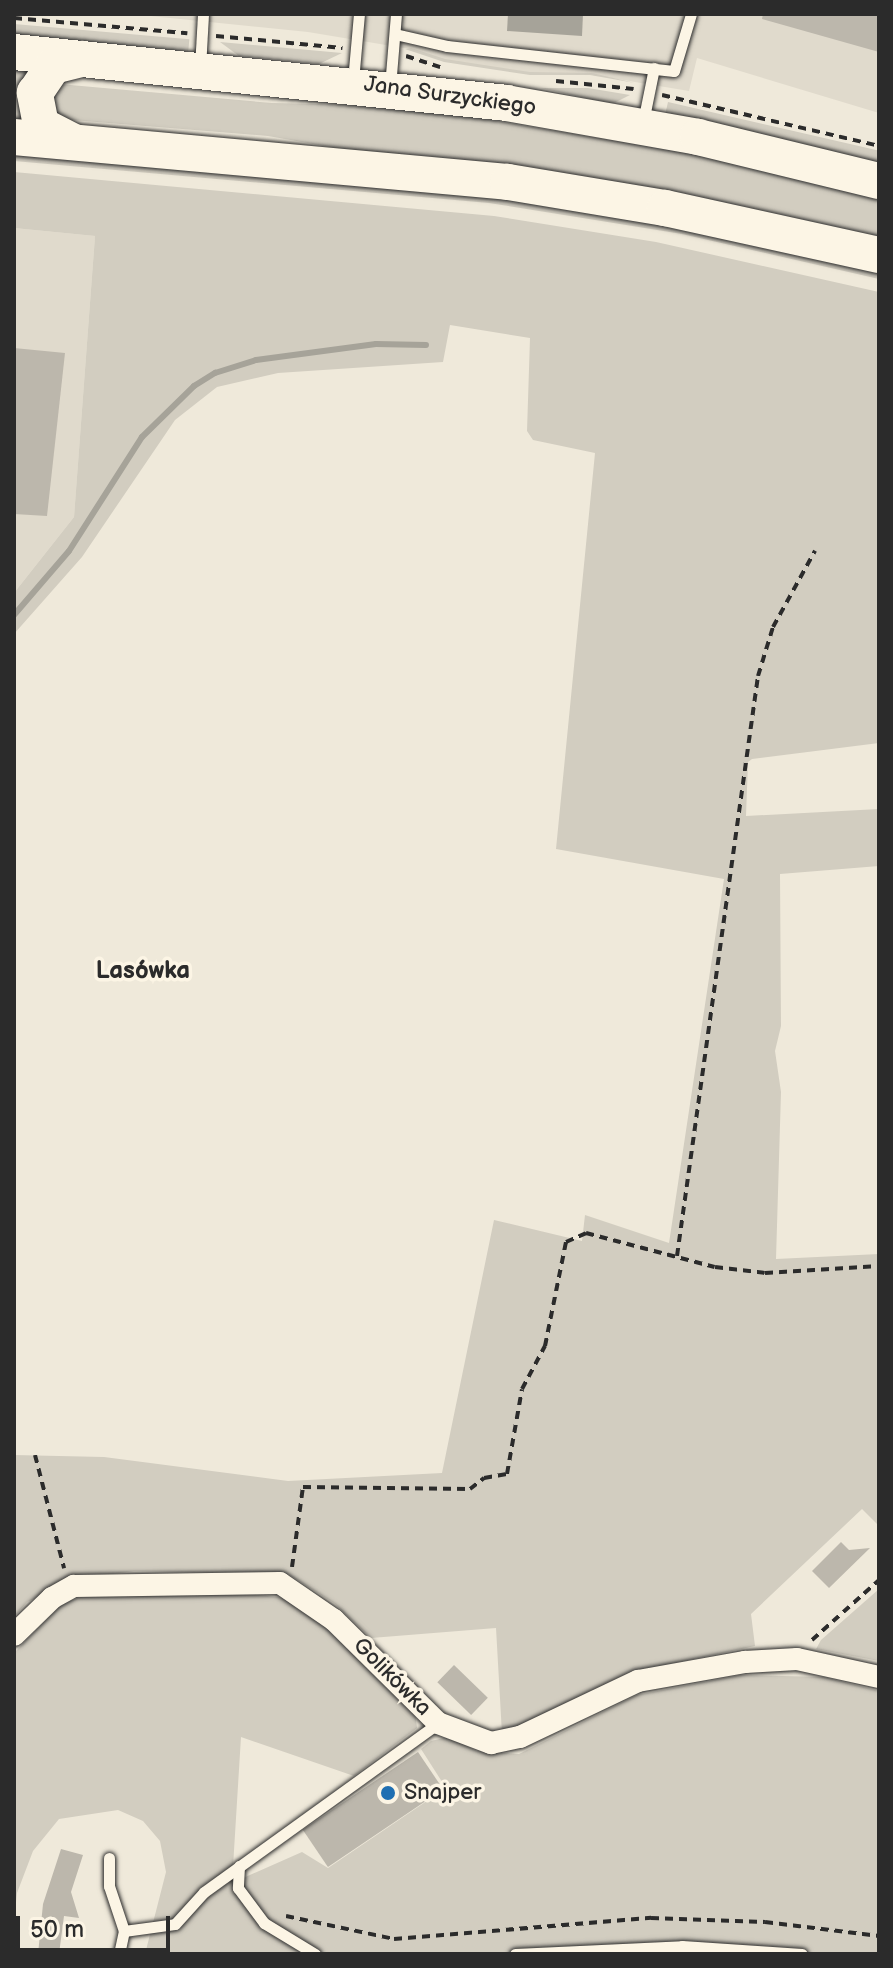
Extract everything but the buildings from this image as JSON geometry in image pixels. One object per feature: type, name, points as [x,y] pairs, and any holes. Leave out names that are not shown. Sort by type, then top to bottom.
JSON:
[{"type":"main road","name":"Jana Surzyckiego","points":[[14,52],[390,87],[642,126],[879,181]]},
{"type":"main road","points":[[74,142],[45,129],[35,109],[35,93],[53,66],[92,58]]},
{"type":"main road","points":[[14,137],[497,181],[665,208],[879,255]]},
{"type":"street","points":[[14,1635],[52,1598],[74,1586],[280,1583]]},
{"type":"street","name":"Golikówka","points":[[280,1583],[334,1620],[438,1723],[478,1741],[503,1742],[638,1681],[745,1662],[797,1659],[879,1677]]},
{"type":"lane","points":[[200,69],[203,14]]},
{"type":"lane","points":[[353,83],[359,14]]},
{"type":"lane","points":[[390,87],[396,14]]},
{"type":"lane","points":[[395,34],[447,46],[674,71],[691,14]]},
{"type":"lane","points":[[642,126],[654,68]]},
{"type":"lane","points":[[124,1931],[175,1924],[204,1892],[438,1723]]},
{"type":"lane","points":[[109,1858],[109,1886],[124,1931],[119,1954]]},
{"type":"lane","points":[[239,1866],[238,1888],[264,1923],[315,1954]]},
{"type":"lane","points":[[515,1954],[682,1946],[802,1954]]},
{"type":"path","points":[[14,18],[192,34]]},
{"type":"path","points":[[219,36],[345,48]]},
{"type":"path","points":[[666,96],[879,146]]},
{"type":"path","points":[[677,1256],[733,880],[742,775],[764,651],[815,551]]},
{"type":"path","points":[[280,1583],[291,1571],[303,1487],[470,1489],[484,1478],[507,1474],[522,1389],[545,1346],[566,1242],[586,1233],[677,1256],[765,1273],[879,1266]]},
{"type":"path","points":[[35,1455],[41,1492],[74,1586]]},
{"type":"path","points":[[797,1659],[879,1580]]},
{"type":"path","points":[[252,1906],[311,1924],[394,1939],[651,1918],[765,1922],[879,1936]]},
{"type":"shaded area","points":[[131,14],[879,14],[879,113],[697,58],[689,91],[593,75],[533,73],[443,60],[410,49],[308,32]]},
{"type":"shaded area","points":[[508,14],[583,14],[582,36],[507,31]]},
{"type":"shaded area","points":[[14,24],[189,39],[188,51],[14,36]]},
{"type":"shaded area","points":[[220,42],[342,53],[319,64],[239,56]]},
{"type":"shaded area","points":[[411,48],[445,59],[530,72],[592,73],[635,83],[590,75],[530,75],[444,62],[405,49]]},
{"type":"shaded area","points":[[14,69],[30,70],[18,97],[25,125],[14,126]]},
{"type":"shaded area","points":[[59,84],[272,103],[406,106],[701,155],[879,199],[879,244],[268,136],[60,119],[44,97]]},
{"type":"shaded area","points":[[541,88],[588,88],[630,95],[612,104]]},
{"type":"shaded area","points":[[668,102],[879,151],[874,173],[663,124]]},
{"type":"shaded area","points":[[14,150],[510,194],[879,267],[879,279],[682,234],[489,203],[14,161]]},
{"type":"shaded area","points":[[14,172],[494,216],[656,242],[879,292],[879,743],[752,759],[748,762],[746,816],[879,809],[879,866],[780,874],[781,1026],[775,1051],[781,1092],[776,1259],[879,1254],[879,1526],[862,1509],[751,1614],[755,1646],[628,1673],[502,1734],[496,1628],[371,1638],[334,1603],[288,1574],[134,1571],[82,1578],[27,1602],[14,1617],[14,1455],[104,1457],[288,1481],[442,1473],[494,1220],[582,1241],[585,1215],[669,1243],[724,879],[556,849],[595,453],[533,440],[527,431],[530,338],[450,325],[443,362],[278,373],[217,387],[175,420],[82,557],[14,634],[14,593],[74,517],[95,236],[14,228]]},
{"type":"shaded area","points":[[14,228],[95,236],[74,517],[14,593]]},
{"type":"shaded area","points":[[879,1589],[879,1661],[816,1649],[821,1640]]},
{"type":"shaded area","points":[[241,1593],[285,1598],[322,1618],[415,1712],[417,1728],[354,1776],[241,1737],[232,1883],[302,1852],[328,1868],[446,1788],[421,1749],[431,1741],[448,1737],[477,1751],[519,1754],[637,1695],[741,1675],[824,1677],[879,1691],[879,1954],[145,1954],[166,1872],[160,1841],[143,1821],[118,1810],[59,1819],[33,1851],[17,1893],[14,1921],[14,1653],[62,1604],[84,1596]]},
{"type":"waterway","points":[[14,615],[69,551],[142,437],[194,386],[215,373],[256,360],[376,344],[426,345]]},
{"type":"place","name":"Snajper","points":[[388,1793]]},
{"type":"district","name":"Lasówka","points":[[143,971]]}]
